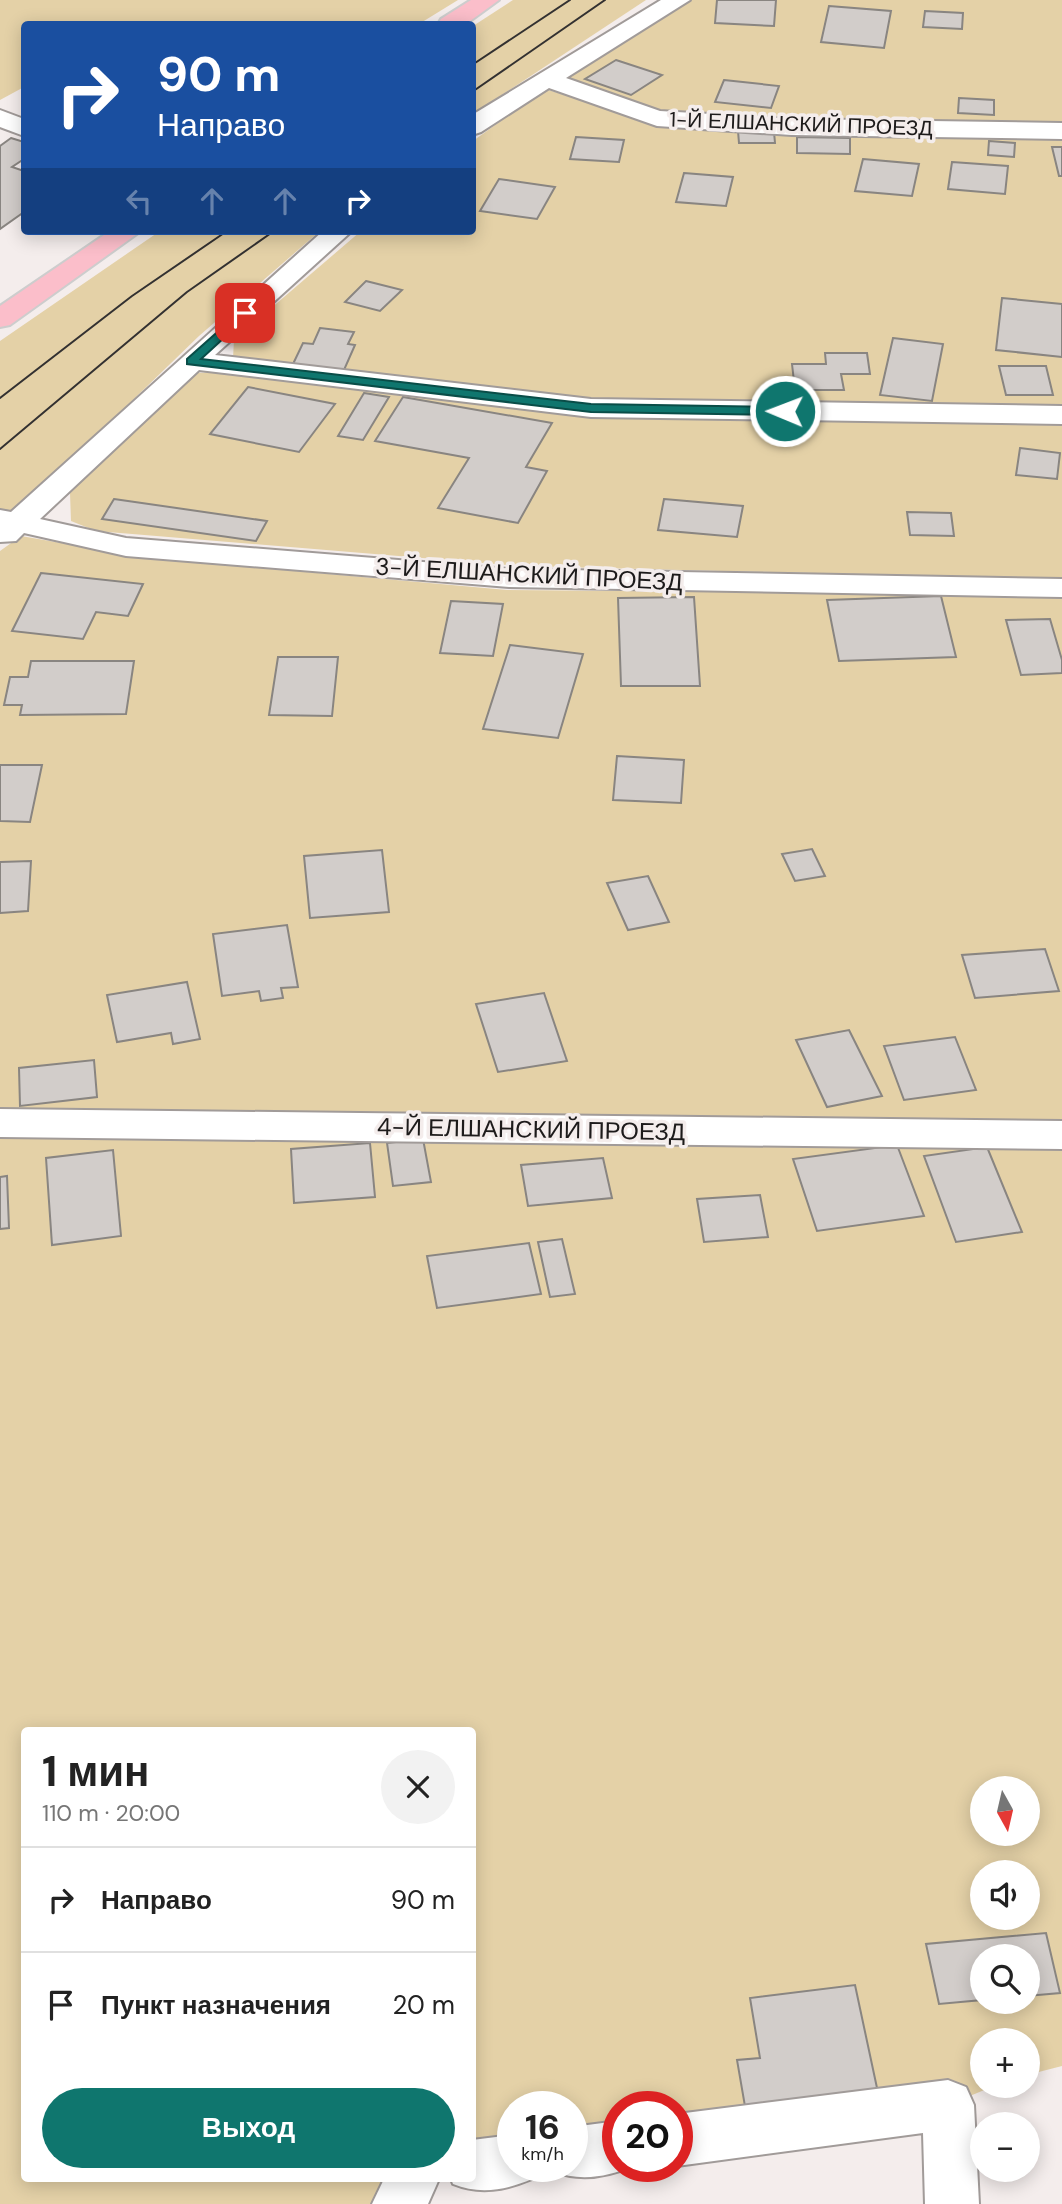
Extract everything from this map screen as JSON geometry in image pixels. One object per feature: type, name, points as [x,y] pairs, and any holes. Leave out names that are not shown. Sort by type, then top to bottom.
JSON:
[{"type":"main road","points":[[455,21],[487,0]]},
{"type":"main road","points":[[0,319],[122,235]]},
{"type":"street","points":[[476,124],[678,0]]},
{"type":"street","name":"1-Й ЕЛШАНСКИЙ ПРОЕЗД","points":[[546,79],[657,118],[792,127],[1062,131]]},
{"type":"street","points":[[0,118],[21,127]]},
{"type":"street","points":[[7,527],[334,235]]},
{"type":"street","points":[[191,361],[591,408],[1062,415]]},
{"type":"street","name":"3-Й ЕЛШАНСКИЙ ПРОЕЗД","points":[[7,527],[127,547],[509,578],[1062,588]]},
{"type":"street","name":"4-Й ЕЛШАНСКИЙ ПРОЕЗД","points":[[0,1123],[1062,1135]]},
{"type":"street","points":[[693,2138],[948,2105],[952,2204]]},
{"type":"street","points":[[476,2166],[497,2163]]},
{"type":"street","points":[[398,2204],[411,2182]]},
{"type":"shaded area","points":[[0,0],[458,0],[424,21],[21,21],[21,89],[0,100]]},
{"type":"shaded area","points":[[513,0],[646,0],[476,112],[476,24]]},
{"type":"shaded area","points":[[689,0],[1062,0],[1062,125],[790,122],[662,114],[565,76]]},
{"type":"shaded area","points":[[545,89],[657,123],[713,131],[1062,134],[1062,408],[590,402],[233,358],[234,340],[356,235],[476,235],[476,139]]},
{"type":"shaded area","points":[[154,235],[315,235],[199,336],[76,455],[0,521],[0,341]]},
{"type":"shaded area","points":[[229,372],[593,415],[1062,421],[1062,579],[518,566],[96,531],[71,521],[70,493],[192,373]]},
{"type":"shaded area","points":[[21,536],[142,557],[507,590],[1062,595],[1062,2066],[1040,2072],[1040,2028],[970,2028],[970,2096],[948,2105],[693,2138],[693,2091],[602,2091],[602,2149],[588,2151],[588,2091],[497,2091],[497,2163],[476,2166],[476,1727],[21,1727],[21,2182],[411,2182],[399,2204],[0,2204],[0,551]]},
{"type":"building","points":[[717,0],[776,0],[774,26],[715,23]]},
{"type":"building","points":[[829,6],[891,11],[884,48],[821,42]]},
{"type":"building","points":[[925,11],[963,13],[962,29],[923,27]]},
{"type":"building","points":[[616,60],[662,75],[631,95],[585,79]]},
{"type":"building","points":[[724,80],[779,86],[771,108],[715,102]]},
{"type":"building","points":[[959,98],[994,100],[994,115],[958,113]]},
{"type":"building","points":[[738,131],[774,132],[775,143],[739,143]]},
{"type":"building","points":[[576,137],[624,140],[619,162],[570,159]]},
{"type":"building","points":[[797,137],[850,138],[850,154],[797,153]]},
{"type":"building","points":[[11,138],[21,141],[21,161],[12,167],[21,170],[21,214],[0,229],[0,146]]},
{"type":"building","points":[[989,141],[1015,143],[1014,157],[988,155]]},
{"type":"building","points":[[1052,147],[1062,147],[1062,176],[1059,176]]},
{"type":"building","points":[[863,159],[919,164],[912,196],[855,191]]},
{"type":"building","points":[[952,162],[1008,166],[1005,194],[948,189]]},
{"type":"building","points":[[684,173],[733,177],[726,206],[676,202]]},
{"type":"building","points":[[499,179],[555,187],[537,219],[480,211]]},
{"type":"building","points":[[366,281],[402,290],[380,311],[345,302]]},
{"type":"building","points":[[1002,298],[1062,304],[1062,357],[996,350]]},
{"type":"building","points":[[320,328],[354,332],[348,344],[355,345],[344,370],[293,364],[303,343],[313,344]]},
{"type":"building","points":[[893,338],[943,344],[932,401],[880,395]]},
{"type":"building","points":[[825,353],[867,353],[870,374],[841,374],[844,390],[795,390],[792,364],[826,364]]},
{"type":"building","points":[[999,366],[1046,366],[1053,395],[1006,395]]},
{"type":"building","points":[[248,387],[335,404],[299,452],[210,434]]},
{"type":"building","points":[[364,393],[389,397],[363,440],[338,436]]},
{"type":"building","points":[[403,397],[552,423],[526,467],[547,471],[518,523],[438,508],[469,458],[375,441]]},
{"type":"building","points":[[1020,448],[1060,453],[1057,479],[1016,475]]},
{"type":"building","points":[[114,499],[267,521],[256,541],[102,519]]},
{"type":"building","points":[[664,499],[743,506],[737,537],[658,530]]},
{"type":"building","points":[[907,512],[951,513],[954,536],[910,535]]},
{"type":"building","points":[[41,573],[143,584],[128,616],[96,612],[83,639],[12,631]]},
{"type":"building","points":[[941,596],[956,657],[839,661],[827,600]]},
{"type":"building","points":[[694,597],[700,686],[621,686],[618,598]]},
{"type":"building","points":[[451,601],[503,604],[493,656],[440,653]]},
{"type":"building","points":[[1050,619],[1062,660],[1062,673],[1021,675],[1006,620]]},
{"type":"building","points":[[510,645],[583,654],[558,738],[483,729]]},
{"type":"building","points":[[278,657],[338,657],[332,716],[269,715]]},
{"type":"building","points":[[31,661],[134,661],[126,714],[20,715],[22,705],[4,705],[10,677],[28,677]]},
{"type":"building","points":[[617,756],[684,760],[681,803],[613,800]]},
{"type":"building","points":[[0,765],[42,765],[30,822],[0,821]]},
{"type":"building","points":[[812,849],[825,876],[795,881],[782,854]]},
{"type":"building","points":[[382,850],[389,912],[310,918],[304,856]]},
{"type":"building","points":[[31,861],[28,911],[0,913],[0,862]]},
{"type":"building","points":[[648,876],[669,922],[628,930],[607,883]]},
{"type":"building","points":[[287,925],[298,987],[281,988],[283,998],[261,1001],[259,991],[222,996],[213,934]]},
{"type":"building","points":[[1045,949],[1059,991],[975,998],[962,955]]},
{"type":"building","points":[[187,982],[200,1039],[173,1044],[171,1033],[117,1042],[107,995]]},
{"type":"building","points":[[544,993],[567,1061],[498,1072],[476,1004]]},
{"type":"building","points":[[849,1030],[882,1096],[827,1107],[796,1040]]},
{"type":"building","points":[[955,1037],[976,1090],[904,1100],[884,1046]]},
{"type":"building","points":[[94,1060],[97,1097],[20,1106],[19,1068]]},
{"type":"building","points":[[423,1139],[431,1182],[393,1186],[387,1143]]},
{"type":"building","points":[[370,1143],[375,1197],[294,1203],[291,1149]]},
{"type":"building","points":[[897,1145],[924,1216],[817,1231],[793,1159]]},
{"type":"building","points":[[987,1147],[1022,1232],[956,1242],[924,1156]]},
{"type":"building","points":[[113,1150],[121,1236],[52,1245],[46,1158]]},
{"type":"building","points":[[603,1158],[612,1198],[528,1206],[521,1165]]},
{"type":"building","points":[[7,1176],[9,1228],[0,1229],[0,1177]]},
{"type":"building","points":[[760,1195],[768,1237],[704,1242],[697,1199]]},
{"type":"building","points":[[562,1239],[575,1294],[550,1297],[538,1242]]},
{"type":"building","points":[[529,1243],[541,1294],[437,1308],[427,1256]]},
{"type":"building","points":[[1046,1933],[1060,1993],[1040,1995],[1040,1944],[970,1944],[970,2001],[939,2004],[926,1944]]},
{"type":"building","points":[[855,1985],[880,2102],[747,2118],[737,2060],[760,2058],[750,1998]]},
{"type":"tram line","points":[[476,62],[570,0]]},
{"type":"tram line","points":[[476,89],[605,0]]},
{"type":"tram line","points":[[0,398],[132,296],[221,235]]},
{"type":"tram line","points":[[0,449],[187,292],[268,235]]},
{"type":"route","points":[[245,313],[191,361],[591,408],[785,411]]}]
